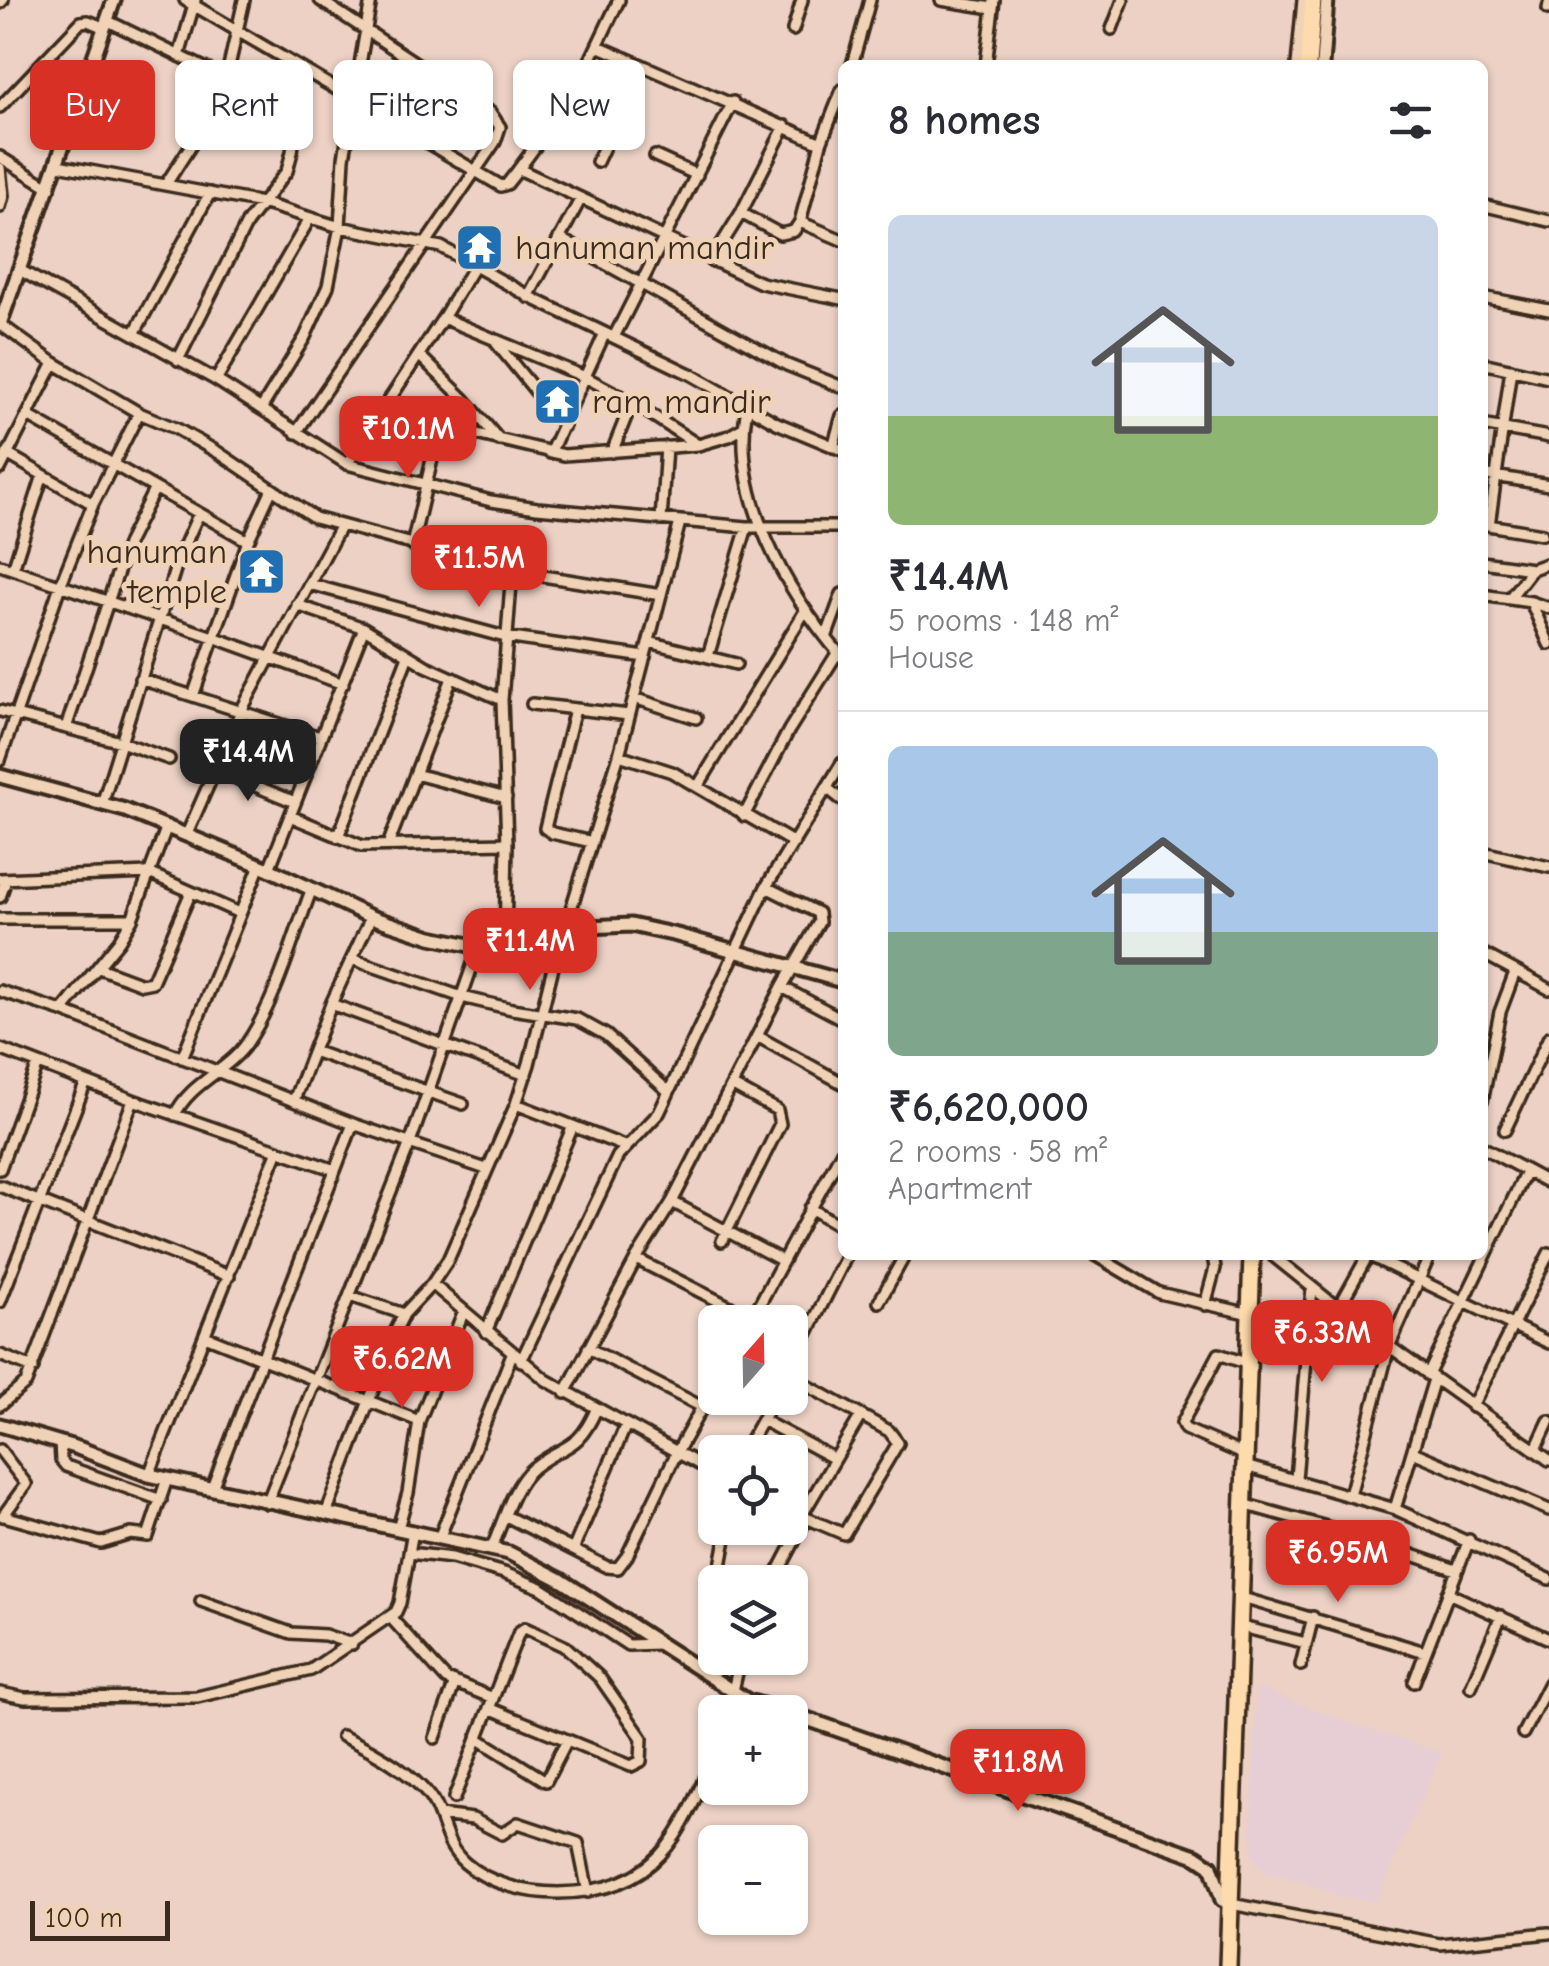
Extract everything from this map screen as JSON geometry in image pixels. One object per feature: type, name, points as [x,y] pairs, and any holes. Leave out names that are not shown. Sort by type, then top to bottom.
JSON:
[{"type":"highway","points":[[1308,60],[1313,0]]},
{"type":"highway","points":[[1228,1966],[1252,1260]]},
{"type":"street","points":[[114,0],[0,324],[54,364],[139,413],[177,428],[315,518],[512,572],[662,595]]},
{"type":"street","points":[[230,60],[244,0]]},
{"type":"street","points":[[296,433],[499,134],[500,124],[320,0]]},
{"type":"street","points":[[362,60],[372,0]]},
{"type":"street","points":[[441,150],[504,186],[574,94],[619,0]]},
{"type":"street","points":[[793,30],[802,0]]},
{"type":"street","points":[[853,60],[870,0]]},
{"type":"street","points":[[940,0],[993,4],[987,60]]},
{"type":"street","points":[[1112,29],[1123,0]]},
{"type":"street","points":[[1297,60],[1303,0]]},
{"type":"street","points":[[1322,60],[1327,0]]},
{"type":"street","points":[[179,56],[191,2],[287,60]]},
{"type":"street","points":[[0,107],[80,22],[106,24],[187,60]]},
{"type":"street","points":[[598,46],[630,60]]},
{"type":"street","points":[[645,66],[822,143]]},
{"type":"street","points":[[741,213],[785,235],[794,231],[838,101]]},
{"type":"street","points":[[550,454],[585,377],[642,284],[733,102]]},
{"type":"street","points":[[711,261],[741,213],[785,126]]},
{"type":"street","points":[[166,184],[189,150]]},
{"type":"street","points":[[178,360],[247,222],[286,171],[290,150]]},
{"type":"street","points":[[261,409],[305,338],[333,269],[346,150]]},
{"type":"street","points":[[597,162],[603,150]]},
{"type":"street","points":[[655,156],[697,174]]},
{"type":"street","points":[[0,157],[50,188]]},
{"type":"street","points":[[58,165],[262,203],[340,227],[441,248],[747,407],[838,448]]},
{"type":"street","points":[[0,168],[0,207]]},
{"type":"street","points":[[518,170],[762,284],[838,297]]},
{"type":"street","points":[[134,334],[210,193]]},
{"type":"street","points":[[528,296],[580,200]]},
{"type":"street","points":[[1488,206],[1549,220]]},
{"type":"street","points":[[216,380],[310,218]]},
{"type":"street","points":[[800,222],[838,238]]},
{"type":"street","points":[[558,238],[787,365],[838,384]]},
{"type":"street","points":[[346,464],[474,266]]},
{"type":"street","points":[[18,269],[216,380],[346,464],[427,486],[537,508],[746,527],[838,527]]},
{"type":"street","points":[[1488,298],[1549,310]]},
{"type":"street","points":[[443,318],[585,377],[698,445]]},
{"type":"street","points":[[496,342],[564,426]]},
{"type":"street","points":[[419,355],[499,440]]},
{"type":"street","points":[[0,469],[54,364]]},
{"type":"street","points":[[1488,364],[1549,378]]},
{"type":"street","points":[[1488,514],[1510,368]]},
{"type":"street","points":[[612,452],[632,402]]},
{"type":"street","points":[[747,407],[743,428],[746,463],[762,528],[786,581],[838,651]]},
{"type":"street","points":[[380,411],[550,454],[698,445],[743,428]]},
{"type":"street","points":[[0,760],[60,586],[93,504],[139,413]]},
{"type":"street","points":[[28,416],[248,541]]},
{"type":"street","points":[[412,546],[440,425]]},
{"type":"street","points":[[1488,426],[1549,438]]},
{"type":"street","points":[[661,520],[666,447]]},
{"type":"street","points":[[7,454],[93,504]]},
{"type":"street","points":[[12,569],[43,475]]},
{"type":"street","points":[[1488,475],[1549,485]]},
{"type":"street","points":[[66,728],[128,542],[155,488]]},
{"type":"street","points":[[194,696],[248,541],[270,491]]},
{"type":"street","points":[[102,804],[158,618],[199,513]]},
{"type":"street","points":[[326,1514],[404,1314],[448,1260],[516,1104],[618,756],[680,522]]},
{"type":"street","points":[[1488,524],[1542,534]]},
{"type":"street","points":[[187,834],[241,711],[340,527]]},
{"type":"street","points":[[708,656],[746,527]]},
{"type":"street","points":[[1488,563],[1532,569],[1549,563]]},
{"type":"street","points":[[0,565],[342,684]]},
{"type":"street","points":[[1509,599],[1532,569]]},
{"type":"street","points":[[505,944],[507,844],[502,700],[512,572]]},
{"type":"street","points":[[308,584],[505,637],[645,657]]},
{"type":"street","points":[[1488,596],[1549,608]]},
{"type":"street","points":[[1531,602],[1549,644]]},
{"type":"street","points":[[297,605],[364,628],[408,656],[502,700]]},
{"type":"street","points":[[827,636],[838,605]]},
{"type":"street","points":[[698,786],[806,611]]},
{"type":"street","points":[[182,1058],[239,913],[290,816],[364,628]]},
{"type":"street","points":[[649,642],[736,664]]},
{"type":"street","points":[[338,836],[408,656]]},
{"type":"street","points":[[744,816],[789,730],[838,657]]},
{"type":"street","points":[[140,678],[320,737]]},
{"type":"street","points":[[388,845],[452,678]]},
{"type":"street","points":[[634,698],[696,718]]},
{"type":"street","points":[[532,704],[629,715]]},
{"type":"street","points":[[575,709],[544,828],[592,842]]},
{"type":"street","points":[[0,712],[121,742],[169,759]]},
{"type":"street","points":[[618,756],[672,772],[794,843]]},
{"type":"street","points":[[216,770],[295,802]]},
{"type":"street","points":[[440,1536],[517,1358],[624,1146],[651,1124],[766,887],[838,770]]},
{"type":"street","points":[[415,774],[506,798]]},
{"type":"street","points":[[1,780],[102,804],[167,826],[370,917],[432,938],[479,947],[566,928],[631,925],[838,975]]},
{"type":"street","points":[[827,788],[838,797]]},
{"type":"street","points":[[290,816],[362,846],[507,844]]},
{"type":"street","points":[[62,1012],[99,968],[132,918],[167,826]]},
{"type":"street","points":[[1488,853],[1549,867]]},
{"type":"street","points":[[0,897],[3,879],[149,873],[239,913]]},
{"type":"street","points":[[564,1393],[636,1258],[672,1202],[756,1036],[820,922],[820,916],[766,887]]},
{"type":"street","points":[[175,1115],[185,1098],[220,1072],[254,1032],[311,891]]},
{"type":"street","points":[[99,968],[142,984],[152,982],[191,892]]},
{"type":"street","points":[[294,1100],[370,917]]},
{"type":"street","points":[[0,919],[132,918]]},
{"type":"street","points":[[267,1502],[410,1143],[479,947]]},
{"type":"street","points":[[1488,957],[1549,988]]},
{"type":"street","points":[[352,959],[462,997],[590,1024],[669,1092]]},
{"type":"street","points":[[1488,1058],[1514,972]]},
{"type":"street","points":[[782,987],[838,1018]]},
{"type":"street","points":[[0,990],[354,1124],[486,1168]]},
{"type":"street","points":[[331,1004],[526,1075]]},
{"type":"street","points":[[756,1036],[838,1082]]},
{"type":"street","points":[[1505,1130],[1549,1037]]},
{"type":"street","points":[[0,1049],[335,1170]]},
{"type":"street","points":[[313,1051],[463,1104]]},
{"type":"street","points":[[0,1169],[38,1064]]},
{"type":"street","points":[[0,1302],[86,1082]]},
{"type":"street","points":[[722,1241],[777,1134],[781,1116],[777,1110],[732,1086]]},
{"type":"street","points":[[0,1406],[20,1390],[33,1368],[133,1100]]},
{"type":"street","points":[[516,1104],[624,1146]]},
{"type":"street","points":[[212,1488],[354,1124]]},
{"type":"street","points":[[486,1332],[572,1126]]},
{"type":"street","points":[[149,1475],[278,1150]]},
{"type":"street","points":[[1488,1150],[1546,1181],[1549,1167]]},
{"type":"street","points":[[758,1305],[838,1158]]},
{"type":"street","points":[[1488,1250],[1526,1172]]},
{"type":"street","points":[[0,1186],[229,1276]]},
{"type":"street","points":[[672,1202],[781,1260]]},
{"type":"street","points":[[810,1208],[838,1225]]},
{"type":"street","points":[[1472,1406],[1549,1253]]},
{"type":"street","points":[[636,1258],[723,1305]]},
{"type":"street","points":[[808,1332],[844,1260]]},
{"type":"street","points":[[879,1302],[899,1260]]},
{"type":"street","points":[[1103,1260],[1144,1287],[1204,1306],[1250,1314]]},
{"type":"street","points":[[1204,1306],[1216,1268],[1214,1260]]},
{"type":"street","points":[[1278,1260],[1388,1346],[1549,1460]]},
{"type":"street","points":[[1338,1308],[1365,1260]]},
{"type":"street","points":[[1378,1260],[1549,1343]]},
{"type":"street","points":[[1350,1495],[1388,1346],[1428,1260]]},
{"type":"street","points":[[1395,1509],[1431,1377],[1483,1260]]},
{"type":"street","points":[[432,1284],[564,1393],[698,1465]]},
{"type":"street","points":[[1296,1479],[1312,1288]]},
{"type":"street","points":[[350,1296],[404,1314]]},
{"type":"street","points":[[398,1528],[408,1493],[419,1421],[463,1313]]},
{"type":"street","points":[[205,1336],[419,1421]]},
{"type":"street","points":[[588,1348],[698,1405]]},
{"type":"street","points":[[0,1354],[33,1368]]},
{"type":"street","points":[[1248,1364],[1219,1354],[1182,1422],[1185,1429],[1245,1460],[1395,1509],[1548,1574]]},
{"type":"street","points":[[808,1387],[894,1435],[896,1448],[844,1534],[808,1520]]},
{"type":"street","points":[[492,1547],[523,1480],[532,1469],[585,1436],[596,1410]]},
{"type":"street","points":[[506,1516],[608,1567],[618,1568],[698,1414]]},
{"type":"street","points":[[754,1435],[765,1415]]},
{"type":"street","points":[[808,1509],[860,1418]]},
{"type":"street","points":[[762,1420],[836,1460]]},
{"type":"street","points":[[1536,1451],[1549,1422]]},
{"type":"street","points":[[0,1425],[149,1475],[509,1552],[561,1580],[741,1695]]},
{"type":"street","points":[[572,1550],[626,1426]]},
{"type":"street","points":[[60,1443],[60,1460],[66,1466],[161,1500]]},
{"type":"street","points":[[0,1450],[26,1484],[2,1517],[107,1543],[131,1534],[150,1534],[167,1479]]},
{"type":"street","points":[[1413,1452],[1549,1510]]},
{"type":"street","points":[[1243,1504],[1352,1534],[1456,1570]]},
{"type":"street","points":[[0,1693],[25,1698],[196,1697],[310,1670],[391,1618],[400,1603],[413,1531]]},
{"type":"street","points":[[1414,1682],[1469,1540]]},
{"type":"street","points":[[409,1553],[464,1561],[504,1573],[535,1585],[628,1645],[660,1644]]},
{"type":"street","points":[[1448,1592],[1549,1639]]},
{"type":"street","points":[[1239,1597],[1425,1652]]},
{"type":"street","points":[[200,1601],[274,1628],[325,1635],[352,1644]]},
{"type":"street","points":[[1472,1687],[1501,1616]]},
{"type":"street","points":[[1302,1665],[1312,1617]]},
{"type":"street","points":[[391,1618],[446,1680],[454,1685],[491,1703],[568,1740],[631,1766],[641,1761],[640,1732],[600,1678],[566,1647],[530,1629],[522,1629],[491,1703],[454,1798]]},
{"type":"street","points":[[1238,1626],[1306,1643]]},
{"type":"street","points":[[736,1693],[737,1675]]},
{"type":"street","points":[[1523,1732],[1549,1684]]},
{"type":"street","points":[[435,1738],[454,1685]]},
{"type":"street","points":[[808,1720],[1196,1856],[1211,1866],[1222,1900],[1230,1904],[1440,1944],[1549,1934]]},
{"type":"street","points":[[342,1736],[387,1758],[433,1802],[450,1847],[477,1871],[529,1891],[588,1892],[629,1880],[659,1858],[698,1790]]},
{"type":"street","points":[[477,1738],[546,1781],[568,1740]]},
{"type":"street","points":[[439,1815],[473,1819],[502,1834],[518,1823],[578,1844],[588,1892]]},
{"type":"shaded area","points":[[1257,1688],[1442,1752],[1375,1902],[1340,1897],[1305,1882],[1265,1874],[1253,1858]]},
{"type":"place","name":"hanuman mandir","points":[[480,247]]},
{"type":"place","name":"ram mandir","points":[[557,401]]},
{"type":"place","name":"hanuman temple","points":[[262,571]]}]
